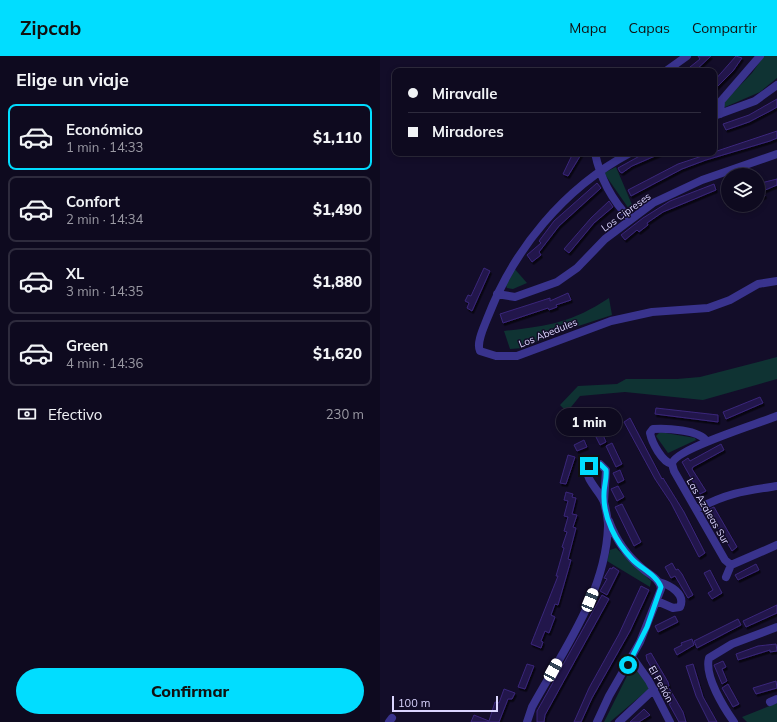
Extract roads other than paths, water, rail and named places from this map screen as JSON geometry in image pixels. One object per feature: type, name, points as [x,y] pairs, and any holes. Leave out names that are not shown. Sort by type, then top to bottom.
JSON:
[{"type":"street","points":[[673,56],[674,66]]},
{"type":"street","points":[[671,68],[687,56]]},
{"type":"street","points":[[717,115],[721,101],[742,79],[760,56]]},
{"type":"street","points":[[717,115],[755,101],[777,85]]},
{"type":"street","name":"Los Cipreses","points":[[497,294],[515,297],[561,280],[577,268],[605,239],[630,219],[663,198],[688,185],[777,154]]},
{"type":"street","points":[[596,156],[600,172],[611,195],[630,219]]},
{"type":"street","name":"Los Abedules","points":[[625,156],[600,172],[561,204],[542,224],[519,256],[497,294],[485,324],[478,348],[480,351],[486,354],[507,357],[522,355],[611,320],[652,312],[708,308],[730,300],[758,284],[777,281]]},
{"type":"street","points":[[672,464],[675,458],[706,441],[777,416]]},
{"type":"street","name":"Las Azaleas Sur","points":[[706,441],[702,436],[695,433],[655,429],[652,430],[651,437],[665,461],[672,464],[674,471],[725,560],[731,565]]},
{"type":"street","points":[[697,509],[729,494],[750,489],[777,486]]},
{"type":"street","points":[[527,722],[532,707],[586,610],[600,573],[606,546],[607,517],[604,502]]},
{"type":"street","points":[[607,517],[620,543],[635,562],[659,582],[675,590],[680,596],[681,604],[680,607],[675,608],[657,601]]},
{"type":"street","points":[[606,546],[620,543]]},
{"type":"street","points":[[726,577],[731,565],[777,545]]},
{"type":"street","points":[[597,722],[609,696],[632,657],[657,601],[661,589],[659,582]]},
{"type":"street","points":[[734,722],[715,689],[708,669],[709,658],[732,644],[777,627]]},
{"type":"street","name":"El Peñón","points":[[632,657],[639,664],[654,689],[670,722]]},
{"type":"street","points":[[619,722],[654,689]]}]
